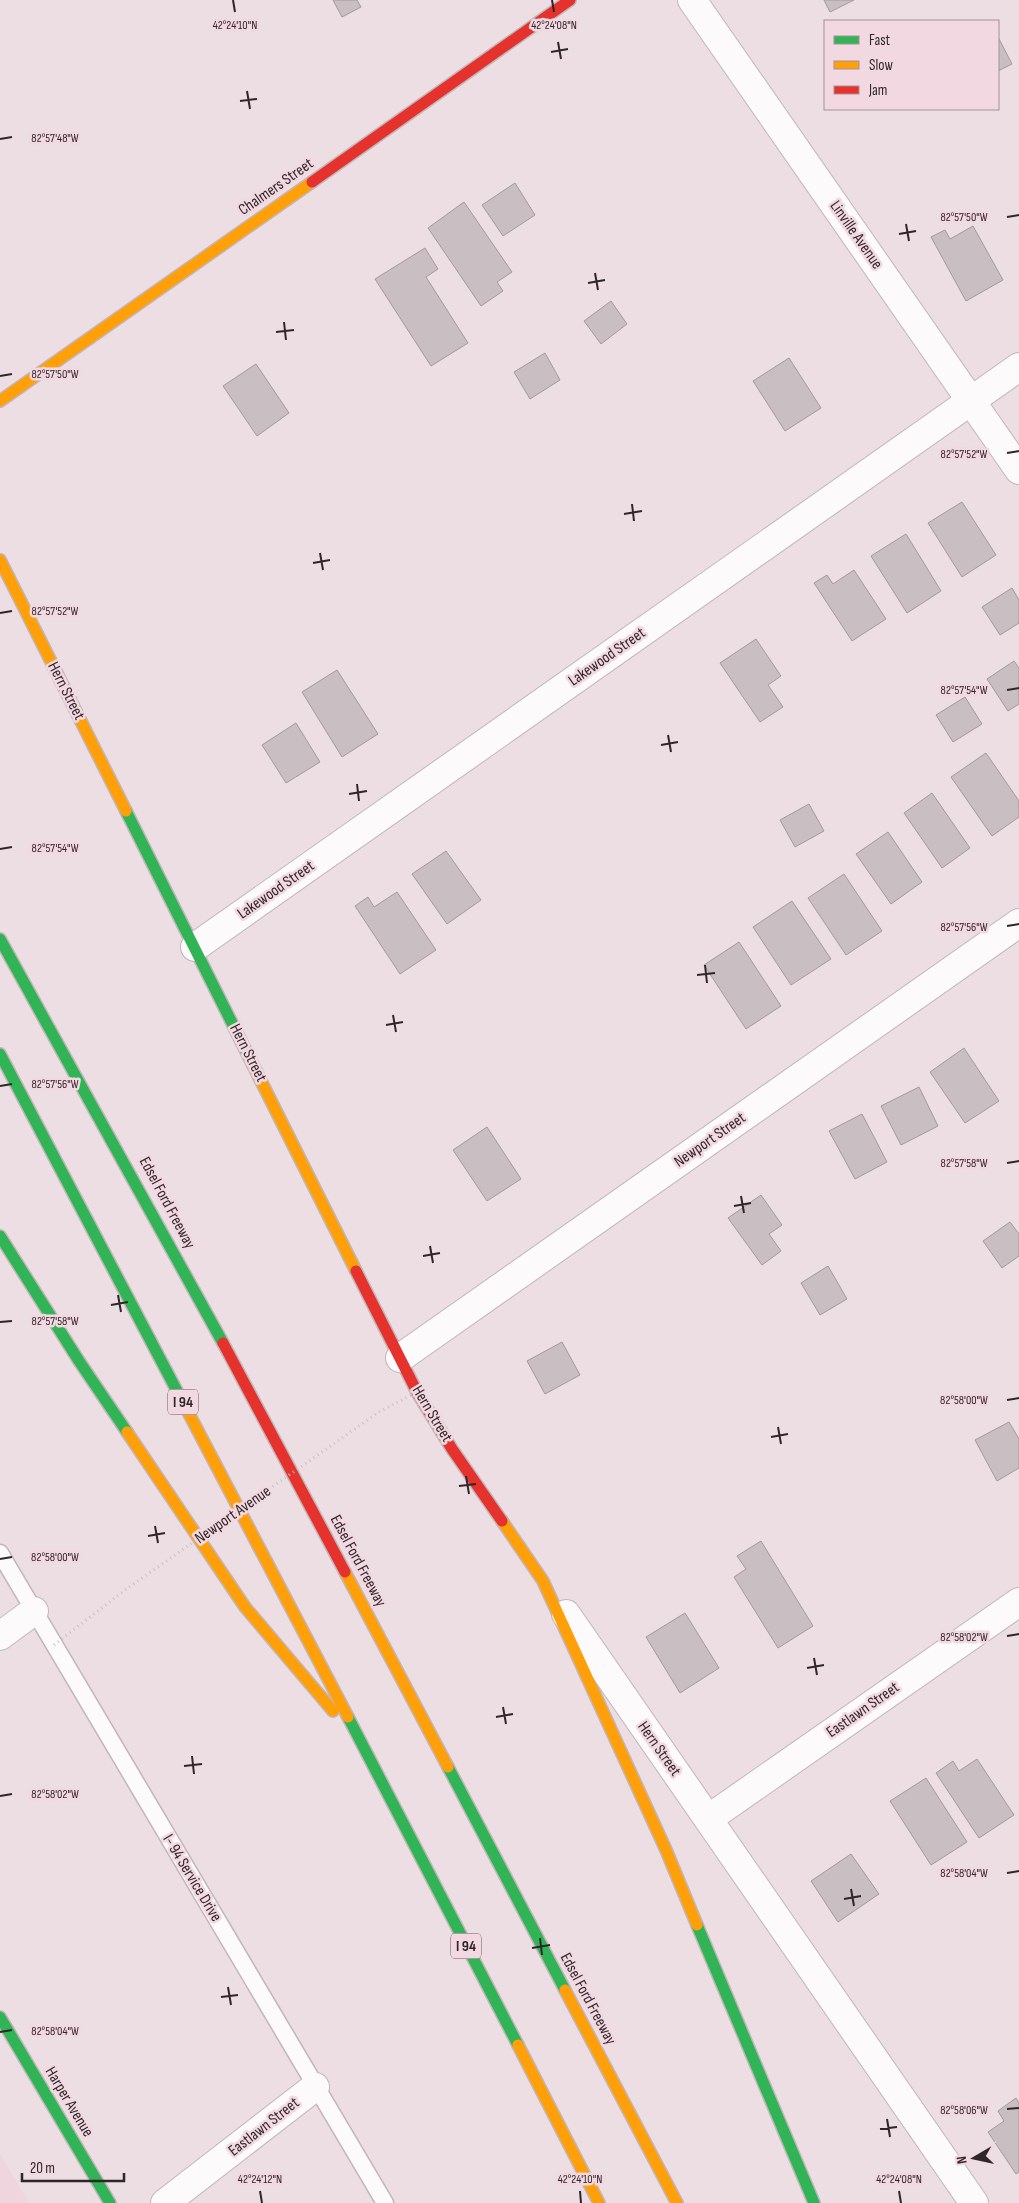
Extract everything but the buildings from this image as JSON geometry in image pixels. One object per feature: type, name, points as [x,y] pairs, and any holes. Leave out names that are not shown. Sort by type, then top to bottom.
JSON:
[{"type":"main road","name":"Chalmers Street","points":[[0,401],[570,0]]},
{"type":"main road","name":"Hern Street","points":[[0,560],[417,1392],[452,1449],[542,1581]]},
{"type":"main road","name":"Edsel Ford Freeway","points":[[0,939],[110,1133],[237,1366],[677,2203]]},
{"type":"main road","name":"I 94","points":[[0,1054],[366,1751],[598,2203]]},
{"type":"main road","points":[[0,1236],[79,1361],[245,1607],[366,1751]]},
{"type":"main road","points":[[542,1581],[666,1850],[814,2203]]},
{"type":"main road","name":"Harper Avenue","points":[[0,2017],[110,2203]]},
{"type":"street","name":"Linville Avenue","points":[[692,0],[1019,470]]},
{"type":"street","name":"Lakewood Street","points":[[195,948],[1019,367]]},
{"type":"street","name":"Newport Street","points":[[400,1358],[1019,923]]},
{"type":"street","name":"Hern Street","points":[[542,1581],[974,2203]]},
{"type":"street","name":"Eastlawn Street","points":[[708,1819],[1019,1602]]},
{"type":"street","points":[[0,1636],[34,1611]]},
{"type":"street","name":"Eastlawn Street","points":[[165,2203],[315,2087]]},
{"type":"lane","name":"I- 94 Service Drive","points":[[0,1553],[385,2203]]},
{"type":"path","name":"Newport Avenue","points":[[54,1645],[125,1590],[378,1412],[417,1392]]},
{"type":"shaded area","points":[[0,2154],[29,2203],[0,2203]]},
{"type":"traffic: fast","points":[[126,811],[248,1055]]},
{"type":"traffic: fast","points":[[0,939],[223,1343]]},
{"type":"traffic: fast","points":[[0,1054],[187,1410]]},
{"type":"traffic: fast","points":[[0,1236],[79,1361],[127,1432]]},
{"type":"traffic: fast","points":[[348,1717],[518,2045]]},
{"type":"traffic: fast","points":[[448,1767],[565,1990]]},
{"type":"traffic: fast","points":[[697,1925],[814,2203]]},
{"type":"traffic: fast","points":[[0,2017],[110,2203]]},
{"type":"traffic: slow","points":[[0,401],[312,182]]},
{"type":"traffic: slow","points":[[0,560],[126,811]]},
{"type":"traffic: slow","points":[[248,1055],[356,1271]]},
{"type":"traffic: slow","points":[[187,1410],[348,1717]]},
{"type":"traffic: slow","points":[[127,1432],[245,1607],[333,1711]]},
{"type":"traffic: slow","points":[[502,1521],[543,1581]]},
{"type":"traffic: slow","points":[[345,1572],[448,1767]]},
{"type":"traffic: slow","points":[[543,1581],[666,1850],[697,1925]]},
{"type":"traffic: slow","points":[[565,1990],[677,2203]]},
{"type":"traffic: slow","points":[[518,2045],[599,2203]]},
{"type":"traffic: jam","points":[[312,182],[570,0]]},
{"type":"traffic: jam","points":[[356,1271],[417,1392],[452,1449],[502,1521]]},
{"type":"traffic: jam","points":[[223,1343],[345,1572]]}]
